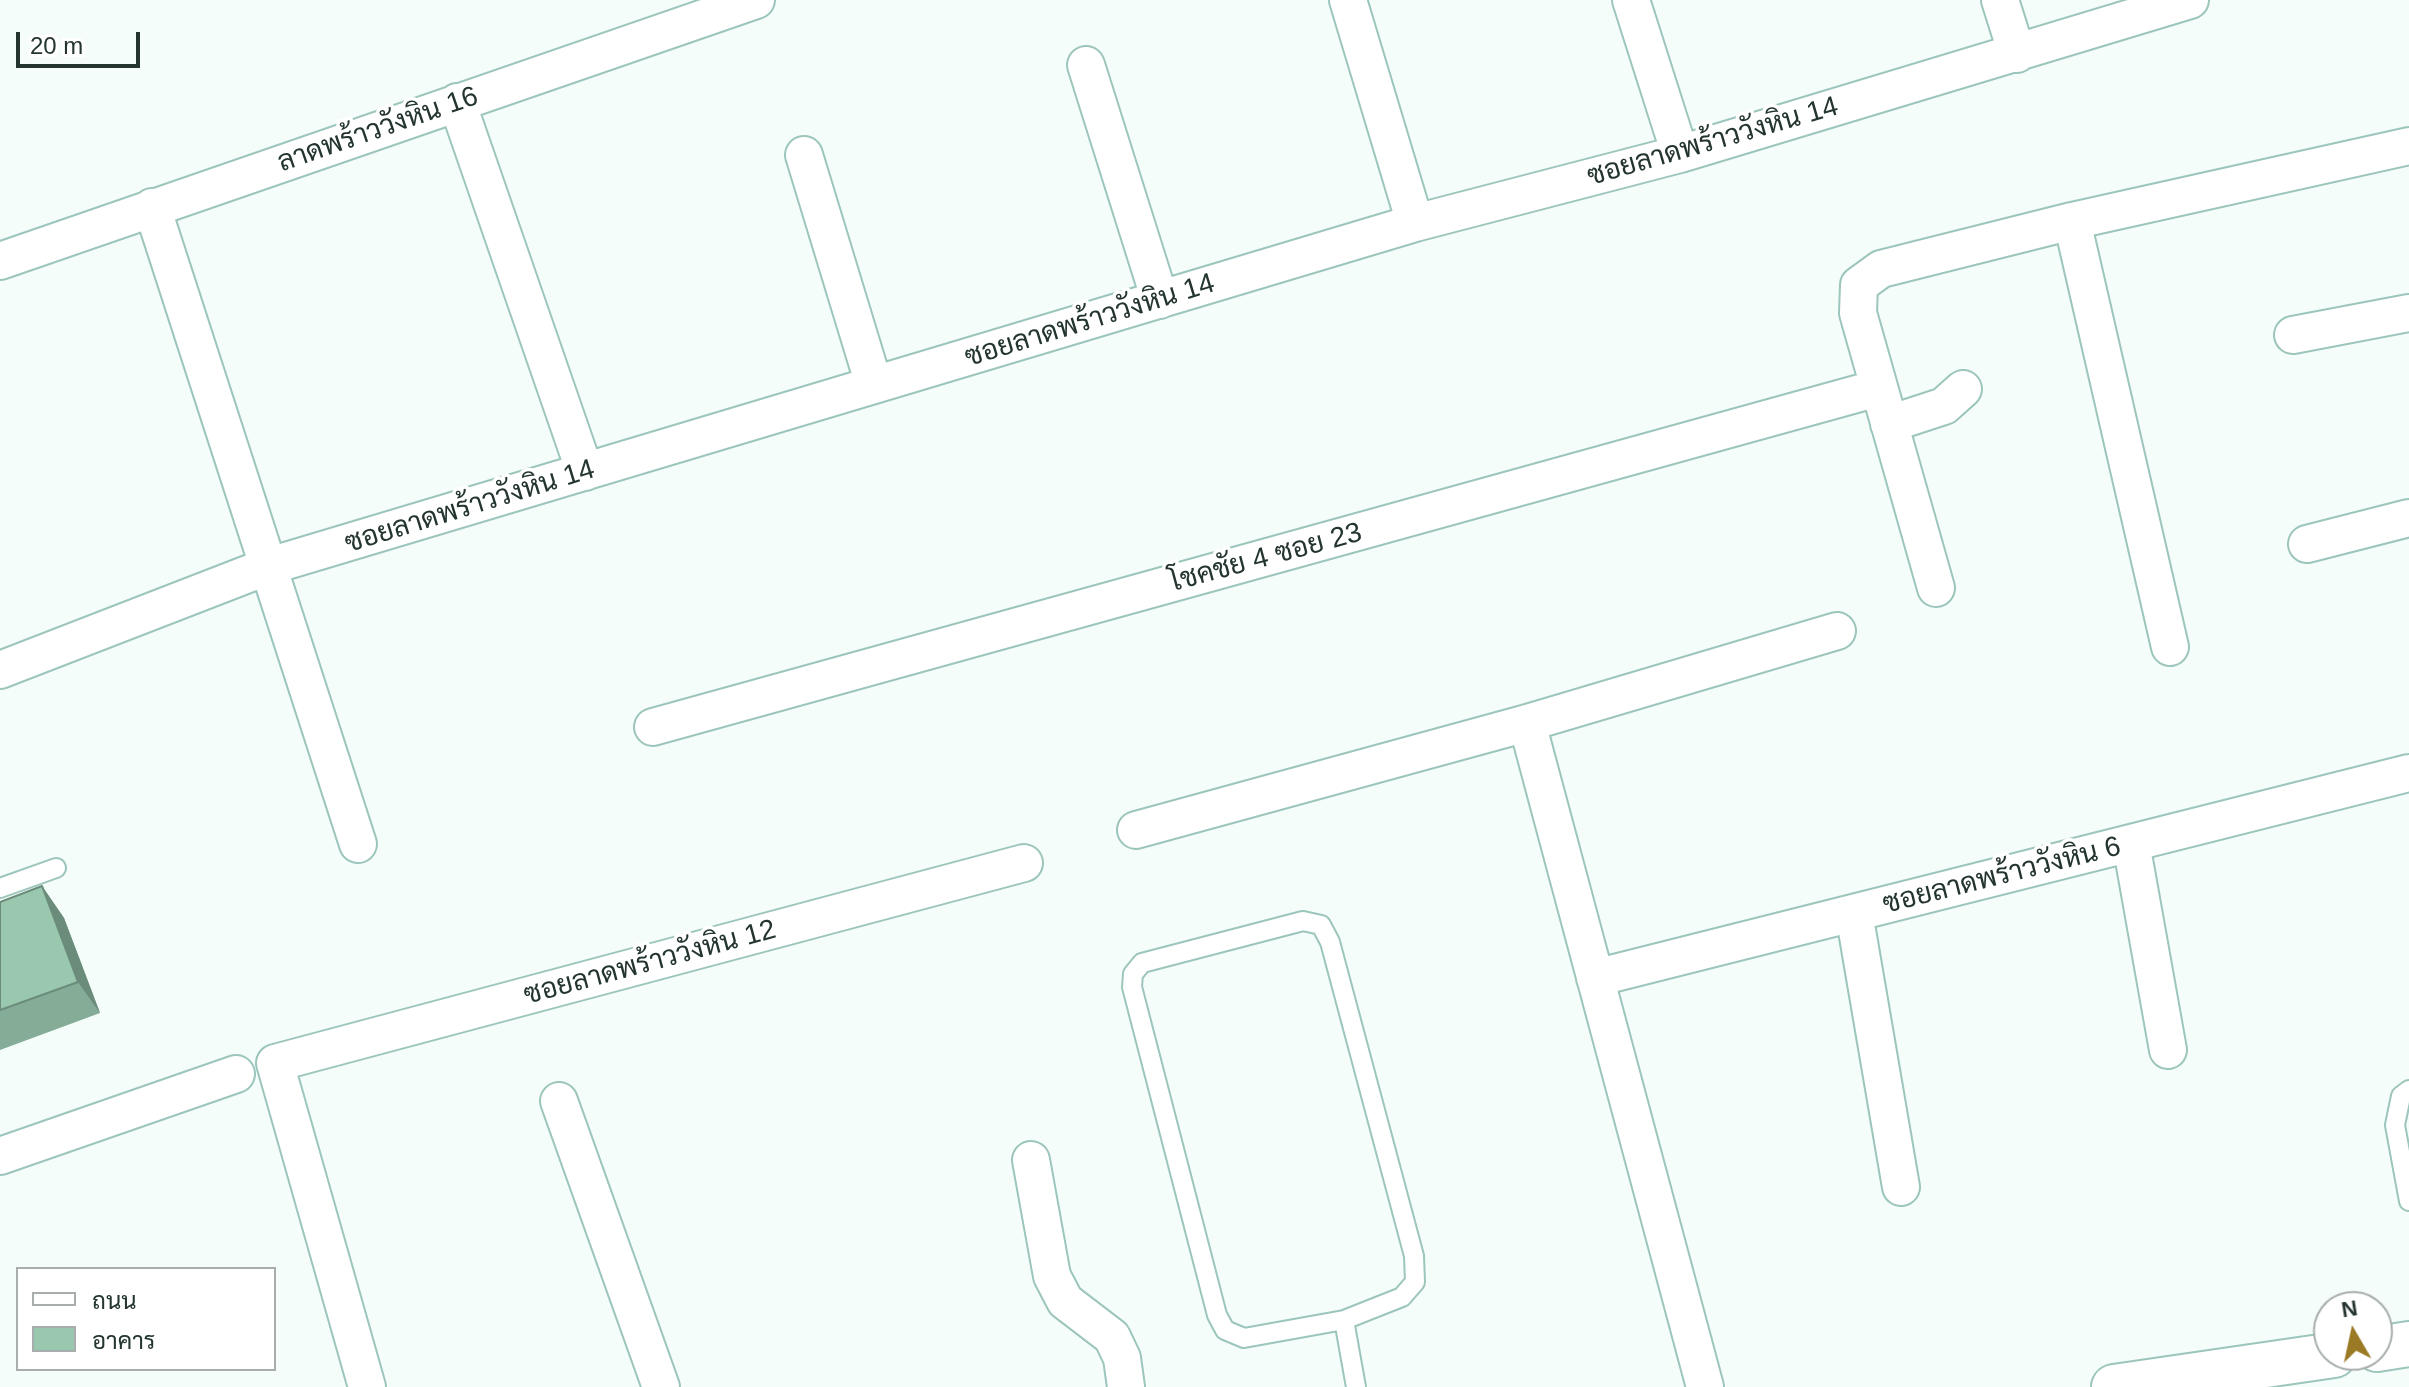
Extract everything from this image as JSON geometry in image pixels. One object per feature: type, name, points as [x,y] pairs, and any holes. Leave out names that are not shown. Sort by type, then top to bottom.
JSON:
[{"type":"main road","points":[[2114,1387],[2271,1376],[2313,1362]]},
{"type":"street","name":"ลาดพร้าววังหิน 16","points":[[0,261],[756,0]]},
{"type":"street","points":[[1348,0],[1415,223]]},
{"type":"street","points":[[1631,0],[1680,154]]},
{"type":"street","points":[[2000,0],[2017,54]]},
{"type":"street","name":"ซอยลาดพร้าววังหิน 14","points":[[0,670],[266,567],[1415,223],[1680,154],[2190,0]]},
{"type":"street","points":[[1086,65],[1160,300]]},
{"type":"street","points":[[457,102],[585,472]]},
{"type":"street","points":[[1936,588],[1858,313],[1859,285],[1881,269],[2072,221],[2409,146]]},
{"type":"street","points":[[804,155],[874,385]]},
{"type":"street","points":[[152,207],[358,844]]},
{"type":"street","points":[[2072,221],[2170,647]]},
{"type":"street","points":[[2293,335],[2409,313]]},
{"type":"street","name":"โชคชัย 4 ซอย 23","points":[[653,727],[1878,388]]},
{"type":"street","points":[[1889,424],[1944,406],[1963,389]]},
{"type":"street","points":[[2307,544],[2409,518]]},
{"type":"street","points":[[1136,830],[1527,723],[1837,631]]},
{"type":"street","points":[[1527,723],[1705,1387]]},
{"type":"street","name":"ซอยลาดพร้าววังหิน 6","points":[[1595,978],[2409,773]]},
{"type":"street","points":[[2131,843],[2168,1050]]},
{"type":"street","name":"ซอยลาดพร้าววังหิน 12","points":[[367,1387],[275,1063],[1024,863]]},
{"type":"street","points":[[1854,913],[1901,1187]]},
{"type":"street","points":[[0,1156],[236,1074]]},
{"type":"street","points":[[559,1101],[661,1387]]},
{"type":"street","points":[[1031,1160],[1052,1276],[1065,1301],[1112,1337],[1122,1358],[1126,1387]]},
{"type":"lane","points":[[0,888],[56,868]]},
{"type":"lane","points":[[1303,921],[1321,925],[1330,942],[1414,1256],[1415,1282],[1402,1297],[1344,1320],[1244,1338],[1225,1330],[1217,1315],[1132,987],[1133,974],[1142,963],[1303,921]]},
{"type":"lane","points":[[2409,1090],[2401,1096],[2395,1125],[2409,1201]]},
{"type":"lane","points":[[1344,1320],[1356,1387]]},
{"type":"building","points":[[42,886],[78,982],[0,1010],[0,902]]}]
